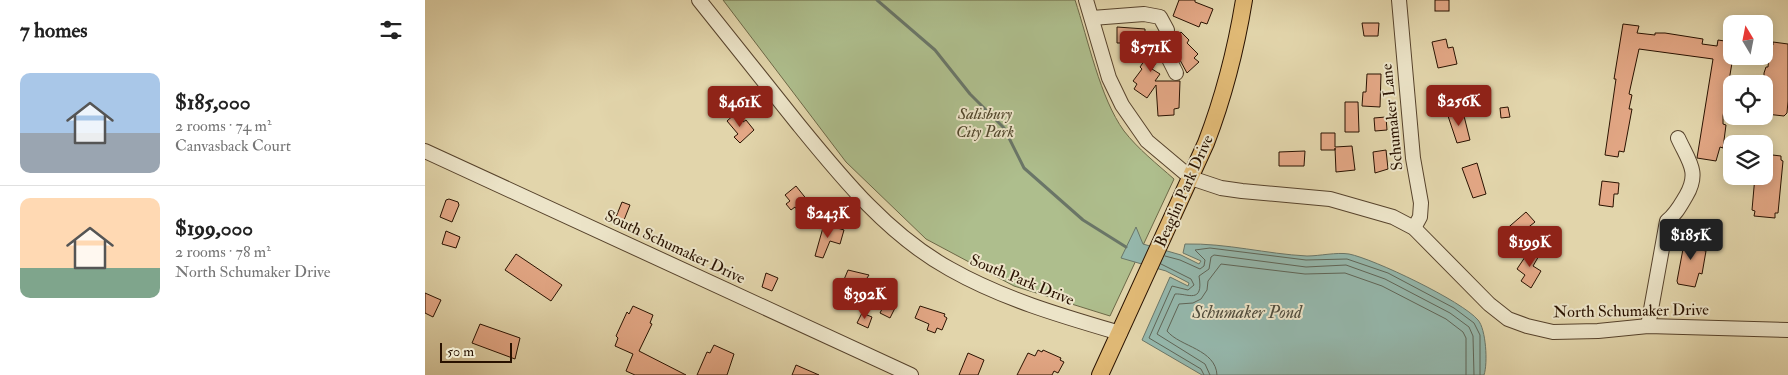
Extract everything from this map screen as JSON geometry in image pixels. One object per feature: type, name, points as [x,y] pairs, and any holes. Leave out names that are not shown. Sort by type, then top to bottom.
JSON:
[{"type":"main road","name":"Beaglin Park Drive","points":[[1100,375],[1191,178],[1227,81],[1244,0]]},
{"type":"street","name":"South Park Drive","points":[[699,0],[843,179],[906,239],[950,269],[997,292],[1068,318],[1120,333]]},
{"type":"street","points":[[1086,0],[1109,78],[1130,119],[1159,152],[1191,178]]},
{"type":"street","name":"Schumaker Lane","points":[[1399,0],[1413,158],[1421,203],[1420,217],[1414,228]]},
{"type":"street","points":[[1092,18],[1144,14],[1160,17],[1167,30],[1164,48],[1176,73]]},
{"type":"street","points":[[1648,326],[1667,221],[1677,212],[1693,184],[1693,170],[1678,138]]},
{"type":"street","name":"South Schumaker Drive","points":[[425,151],[911,375]]},
{"type":"street","name":"North Schumaker Drive","points":[[1191,178],[1221,188],[1330,199],[1354,204],[1393,217],[1414,228],[1489,304],[1508,319],[1527,326],[1553,332],[1598,331],[1648,326],[1788,330]]},
{"type":"green space","name":"Salisbury City Park","points":[[723,0],[1075,0],[1095,68],[1116,117],[1124,131],[1135,144],[1174,179],[1110,316],[1014,286],[926,239],[846,162]]},
{"type":"water","name":"Schumaker Pond","points":[[1136,227],[1143,244],[1181,255],[1199,264],[1201,261],[1183,253],[1185,244],[1216,245],[1307,256],[1349,254],[1397,272],[1455,302],[1478,320],[1483,331],[1485,346],[1486,363],[1484,375],[1202,375],[1142,340],[1170,277],[1188,286],[1189,283],[1166,271],[1121,258]]},
{"type":"building","points":[[1179,0],[1195,0],[1195,2],[1213,9],[1207,24],[1201,22],[1199,27],[1173,16]]},
{"type":"building","points":[[1435,0],[1449,0],[1449,11],[1435,11]]},
{"type":"building","points":[[1362,23],[1379,23],[1378,36],[1364,36]]},
{"type":"building","points":[[1623,24],[1639,26],[1637,33],[1655,35],[1655,33],[1665,33],[1703,39],[1702,44],[1717,46],[1718,40],[1723,41],[1723,65],[1732,65],[1730,75],[1723,75],[1723,125],[1726,125],[1725,135],[1723,135],[1723,148],[1720,147],[1716,161],[1697,158],[1713,59],[1639,49],[1629,94],[1632,95],[1629,109],[1632,109],[1624,152],[1619,151],[1618,157],[1605,155],[1616,79],[1614,79]]},
{"type":"building","points":[[1117,27],[1145,29],[1145,39],[1152,39],[1151,59],[1156,63],[1152,69],[1160,74],[1155,81],[1180,81],[1179,108],[1174,109],[1174,115],[1158,116],[1156,85],[1147,98],[1134,89],[1137,84],[1133,81],[1142,69],[1140,67],[1151,51],[1138,51],[1138,47],[1124,47],[1124,43],[1117,43]]},
{"type":"building","points":[[1181,32],[1189,40],[1187,43],[1198,54],[1194,58],[1199,62],[1187,73],[1174,49],[1177,45],[1174,42],[1175,37]]},
{"type":"building","points":[[1446,39],[1448,48],[1453,47],[1457,64],[1438,68],[1432,42]]},
{"type":"building","points":[[1773,42],[1788,44],[1788,101],[1787,113],[1784,116],[1773,115],[1773,75],[1764,75],[1766,67],[1773,65]]},
{"type":"building","points":[[1367,74],[1381,74],[1380,107],[1362,106],[1363,92],[1366,92]]},
{"type":"building","points":[[1345,102],[1358,102],[1359,132],[1345,132]]},
{"type":"building","points":[[1508,107],[1510,117],[1501,118],[1500,108]]},
{"type":"building","points":[[1463,112],[1470,140],[1457,143],[1448,116]]},
{"type":"building","points":[[736,113],[743,122],[746,120],[754,130],[740,143],[734,137],[738,134],[727,121]]},
{"type":"building","points":[[1386,117],[1387,130],[1375,131],[1374,118]]},
{"type":"building","points":[[1321,133],[1335,133],[1335,147],[1352,146],[1355,170],[1336,172],[1335,148],[1335,150],[1321,150]]},
{"type":"building","points":[[1386,150],[1388,169],[1375,173],[1373,152]]},
{"type":"building","points":[[1305,151],[1304,166],[1279,166],[1279,152]]},
{"type":"building","points":[[1773,155],[1781,156],[1783,161],[1778,213],[1775,213],[1775,218],[1754,216],[1755,211],[1752,210],[1754,185],[1773,185]]},
{"type":"building","points":[[1477,163],[1486,194],[1473,198],[1462,168]]},
{"type":"building","points":[[1602,181],[1619,183],[1618,194],[1614,194],[1613,207],[1599,205]]},
{"type":"building","points":[[796,186],[812,206],[801,215],[795,207],[791,210],[786,204],[790,201],[785,195]]},
{"type":"building","points":[[446,200],[458,202],[459,205],[452,222],[440,217]]},
{"type":"building","points":[[622,202],[630,205],[622,225],[614,222]]},
{"type":"building","points":[[1526,212],[1535,222],[1511,241],[1503,232]]},
{"type":"building","points":[[824,224],[844,230],[840,244],[830,241],[823,258],[815,256]]},
{"type":"building","points":[[446,231],[460,237],[456,248],[442,244]]},
{"type":"building","points":[[1686,233],[1703,236],[1701,250],[1706,251],[1702,274],[1699,273],[1695,287],[1678,284],[1677,281]]},
{"type":"building","points":[[1531,248],[1540,254],[1533,266],[1541,271],[1531,288],[1521,281],[1525,275],[1517,269]]},
{"type":"building","points":[[516,254],[562,285],[551,301],[505,270]]},
{"type":"building","points":[[848,270],[869,275],[867,278],[882,286],[878,297],[861,290],[860,295],[852,292],[854,287],[843,282]]},
{"type":"building","points":[[766,273],[778,278],[772,291],[762,287]]},
{"type":"building","points":[[425,293],[441,300],[433,317],[425,313]]},
{"type":"building","points":[[885,303],[895,308],[890,318],[880,313]]},
{"type":"building","points":[[633,306],[653,315],[650,323],[652,324],[639,351],[686,375],[635,375],[626,371],[633,354],[615,346],[618,338],[616,336],[627,312],[629,314]]},
{"type":"building","points":[[920,306],[945,314],[944,316],[947,318],[942,330],[937,328],[935,333],[927,330],[929,324],[915,318]]},
{"type":"building","points":[[862,313],[872,317],[868,328],[857,323]]},
{"type":"building","points":[[480,324],[520,338],[515,359],[472,343]]},
{"type":"building","points":[[714,345],[734,354],[727,375],[697,375],[707,352],[710,353]]},
{"type":"building","points":[[1038,350],[1042,352],[1043,350],[1061,358],[1060,360],[1064,362],[1058,373],[1054,371],[1052,375],[1017,375],[1028,353],[1035,356]]},
{"type":"building","points":[[968,353],[984,360],[978,375],[959,375]]},
{"type":"building","points":[[796,365],[819,375],[792,375]]},
{"type":"waterway","points":[[877,0],[935,50],[970,94],[1004,128],[1024,168],[1083,220],[1126,247]]}]
